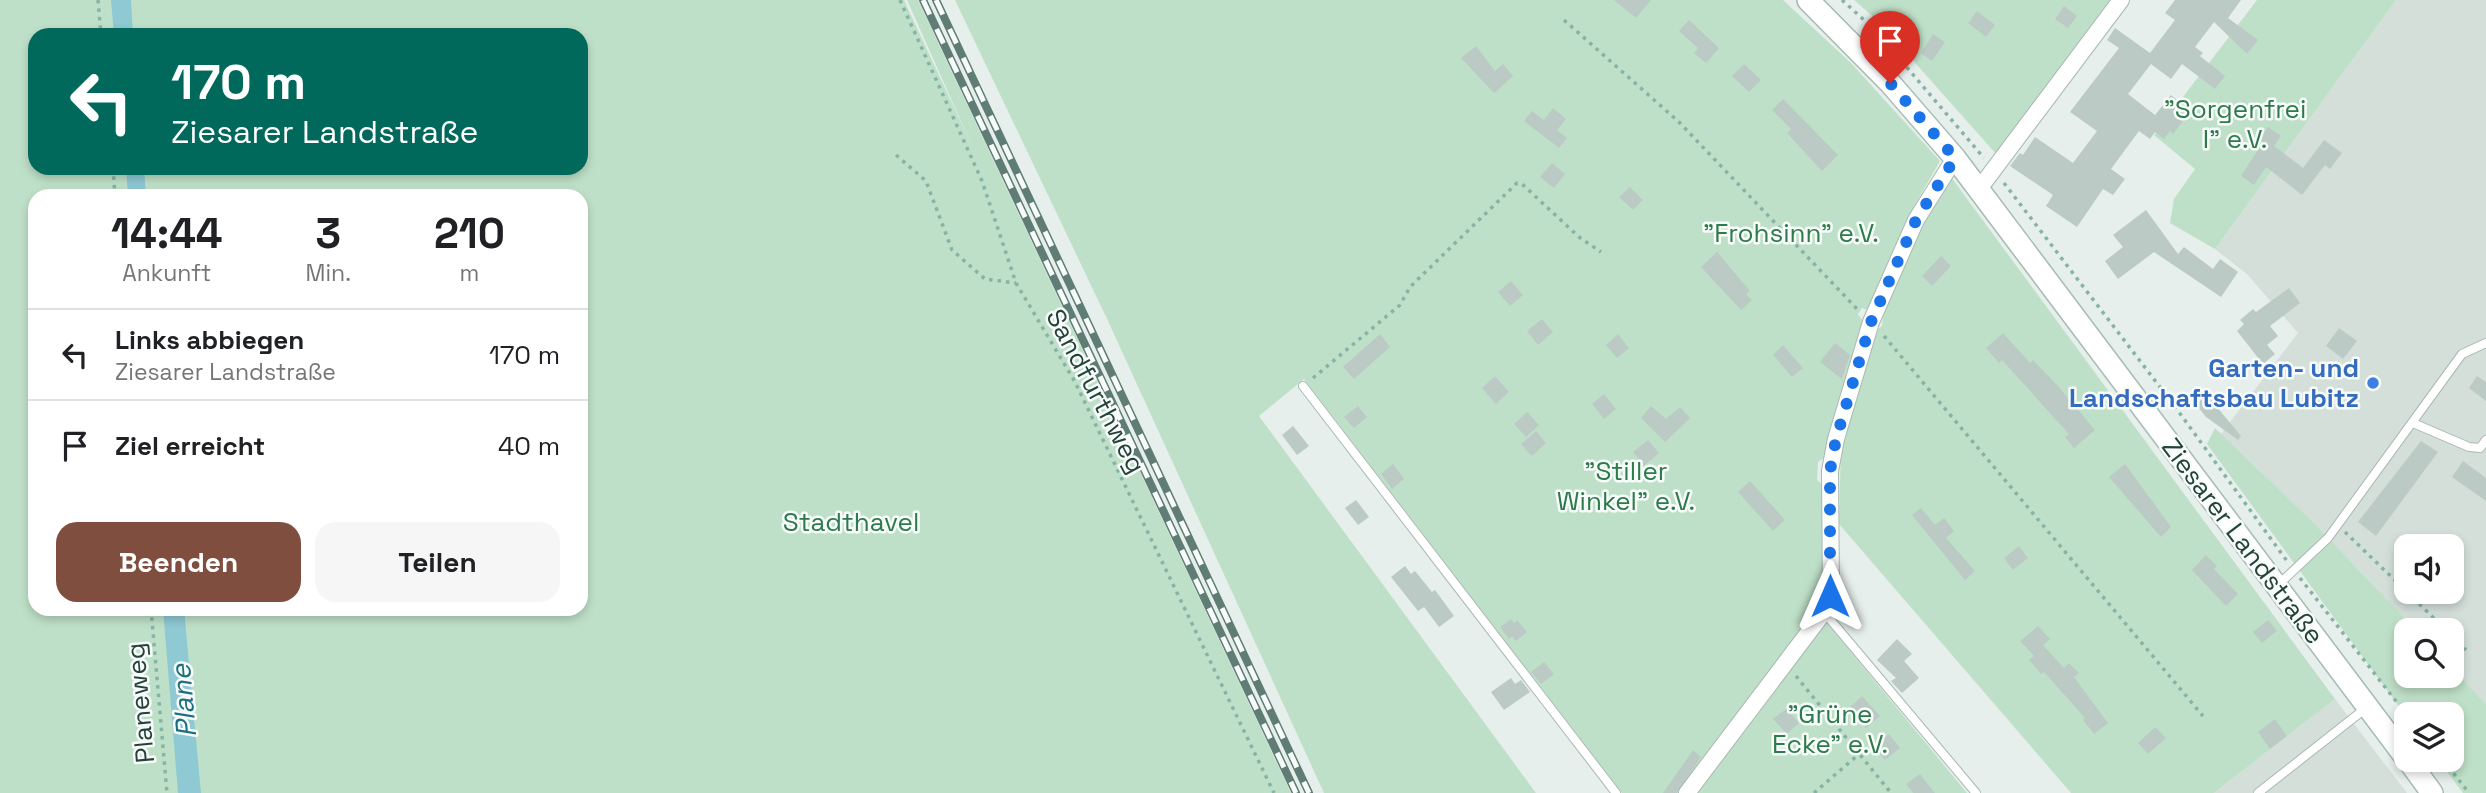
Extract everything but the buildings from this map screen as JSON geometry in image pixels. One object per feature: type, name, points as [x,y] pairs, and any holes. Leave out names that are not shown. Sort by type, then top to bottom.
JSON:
[{"type":"main road","name":"Ziesarer Landstraße","points":[[1808,0],[1890,83],[1955,158],[2394,741]]},
{"type":"main road","name":"Ziesarer Landstraße","points":[[2417,772],[2432,793]]},
{"type":"street","points":[[1979,189],[2121,0]]},
{"type":"street","points":[[1687,793],[1824,612],[1830,596],[1830,471],[1836,439],[1871,322],[1916,220],[1955,158]]},
{"type":"lane","points":[[2276,586],[2295,572],[2338,525],[2462,354],[2486,343]]},
{"type":"lane","points":[[1303,386],[1616,793]]},
{"type":"lane","points":[[2413,423],[2469,447],[2480,448],[2486,440]]},
{"type":"lane","points":[[1824,612],[1976,793]]},
{"type":"lane","points":[[2258,793],[2368,706]]},
{"type":"path","points":[[98,0],[100,28]]},
{"type":"path","name":"Sandfurthweg","points":[[900,0],[982,181],[1016,283],[1075,382],[1274,793]]},
{"type":"path","points":[[1842,0],[1875,30],[1994,169],[2171,401],[2295,572],[2397,702]]},
{"type":"path","points":[[1564,20],[1679,122],[1859,311]]},
{"type":"path","points":[[896,155],[926,181],[952,250],[985,279],[1016,283]]},
{"type":"path","points":[[1303,386],[1400,305],[1410,287],[1517,183],[1522,184],[1578,237],[1601,252]]},
{"type":"path","points":[[1878,330],[2203,716]]},
{"type":"path","points":[[2338,525],[2394,579]]},
{"type":"path","points":[[2419,604],[2434,618]]},
{"type":"path","name":"Planeweg","points":[[152,616],[167,793]]},
{"type":"path","points":[[1791,669],[1891,793]]},
{"type":"path","points":[[1814,793],[1859,754]]},
{"type":"path","points":[[2452,772],[2469,793]]},
{"type":"shaded area","name":"Garten- und Landschaftsbau Lubitz","points":[[2396,0],[2486,0],[2486,704],[2464,681],[2464,618],[2405,618],[2314,523],[2221,434],[2298,333],[2247,274],[2215,249]]},
{"type":"shaded area","points":[[2335,699],[2407,793],[2214,793]]},
{"type":"green space","name":"Stadthavel","points":[[0,0],[904,0],[972,146],[907,0],[918,0],[1291,793],[0,793]]},
{"type":"green space","points":[[955,0],[1783,0],[1851,63],[1940,161],[1913,208],[1870,311],[1862,308],[1858,314],[1865,324],[1824,458],[1818,462],[1817,480],[1822,484],[1823,599],[1679,793],[1622,793],[1304,379],[1259,416],[1536,793],[1324,793],[1108,321]]},
{"type":"green space","points":[[1854,0],[2113,0],[1997,155],[1877,20]]},
{"type":"green space","name":"\"Sorgenfrei I\" e.V.","points":[[2257,0],[2396,0],[2215,249],[2170,223],[2174,199],[2195,169],[2154,135]]},
{"type":"green space","points":[[1951,177],[2335,699],[2214,793],[2071,793],[1839,524],[1841,441],[1873,333],[1882,326],[1891,290],[1909,250]]},
{"type":"green space","points":[[2215,428],[2314,523],[2405,618],[2394,618],[2394,688],[2464,688],[2464,681],[2486,704],[2486,793],[2463,793],[2447,772],[2464,772],[2464,702],[2396,702],[2207,444]]},
{"type":"green space","name":"\"Grüne Ecke\" e.V.","points":[[1826,622],[1967,793],[1696,793]]},
{"type":"water","points":[[111,0],[131,0],[133,28],[113,28]]},
{"type":"water","points":[[126,175],[144,175],[146,189],[128,189]]},
{"type":"water","name":"Plane","points":[[164,616],[185,616],[201,793],[178,793]]},
{"type":"railway","points":[[923,0],[1296,793]]},
{"type":"railway","points":[[936,0],[1309,793]]},
{"type":"place","name":"Garten- und Landschaftsbau Lubitz","points":[[2373,383]]},
{"type":"route","points":[[1830,596],[1830,471],[1836,439],[1871,322],[1916,220],[1955,158],[1890,83]]},
{"type":"park label","name":"\"Frohsinn\" e.V.","points":[[1791,233]]},
{"type":"park label","name":"\"Stiller Winkel\" e.V.","points":[[1626,486]]}]
